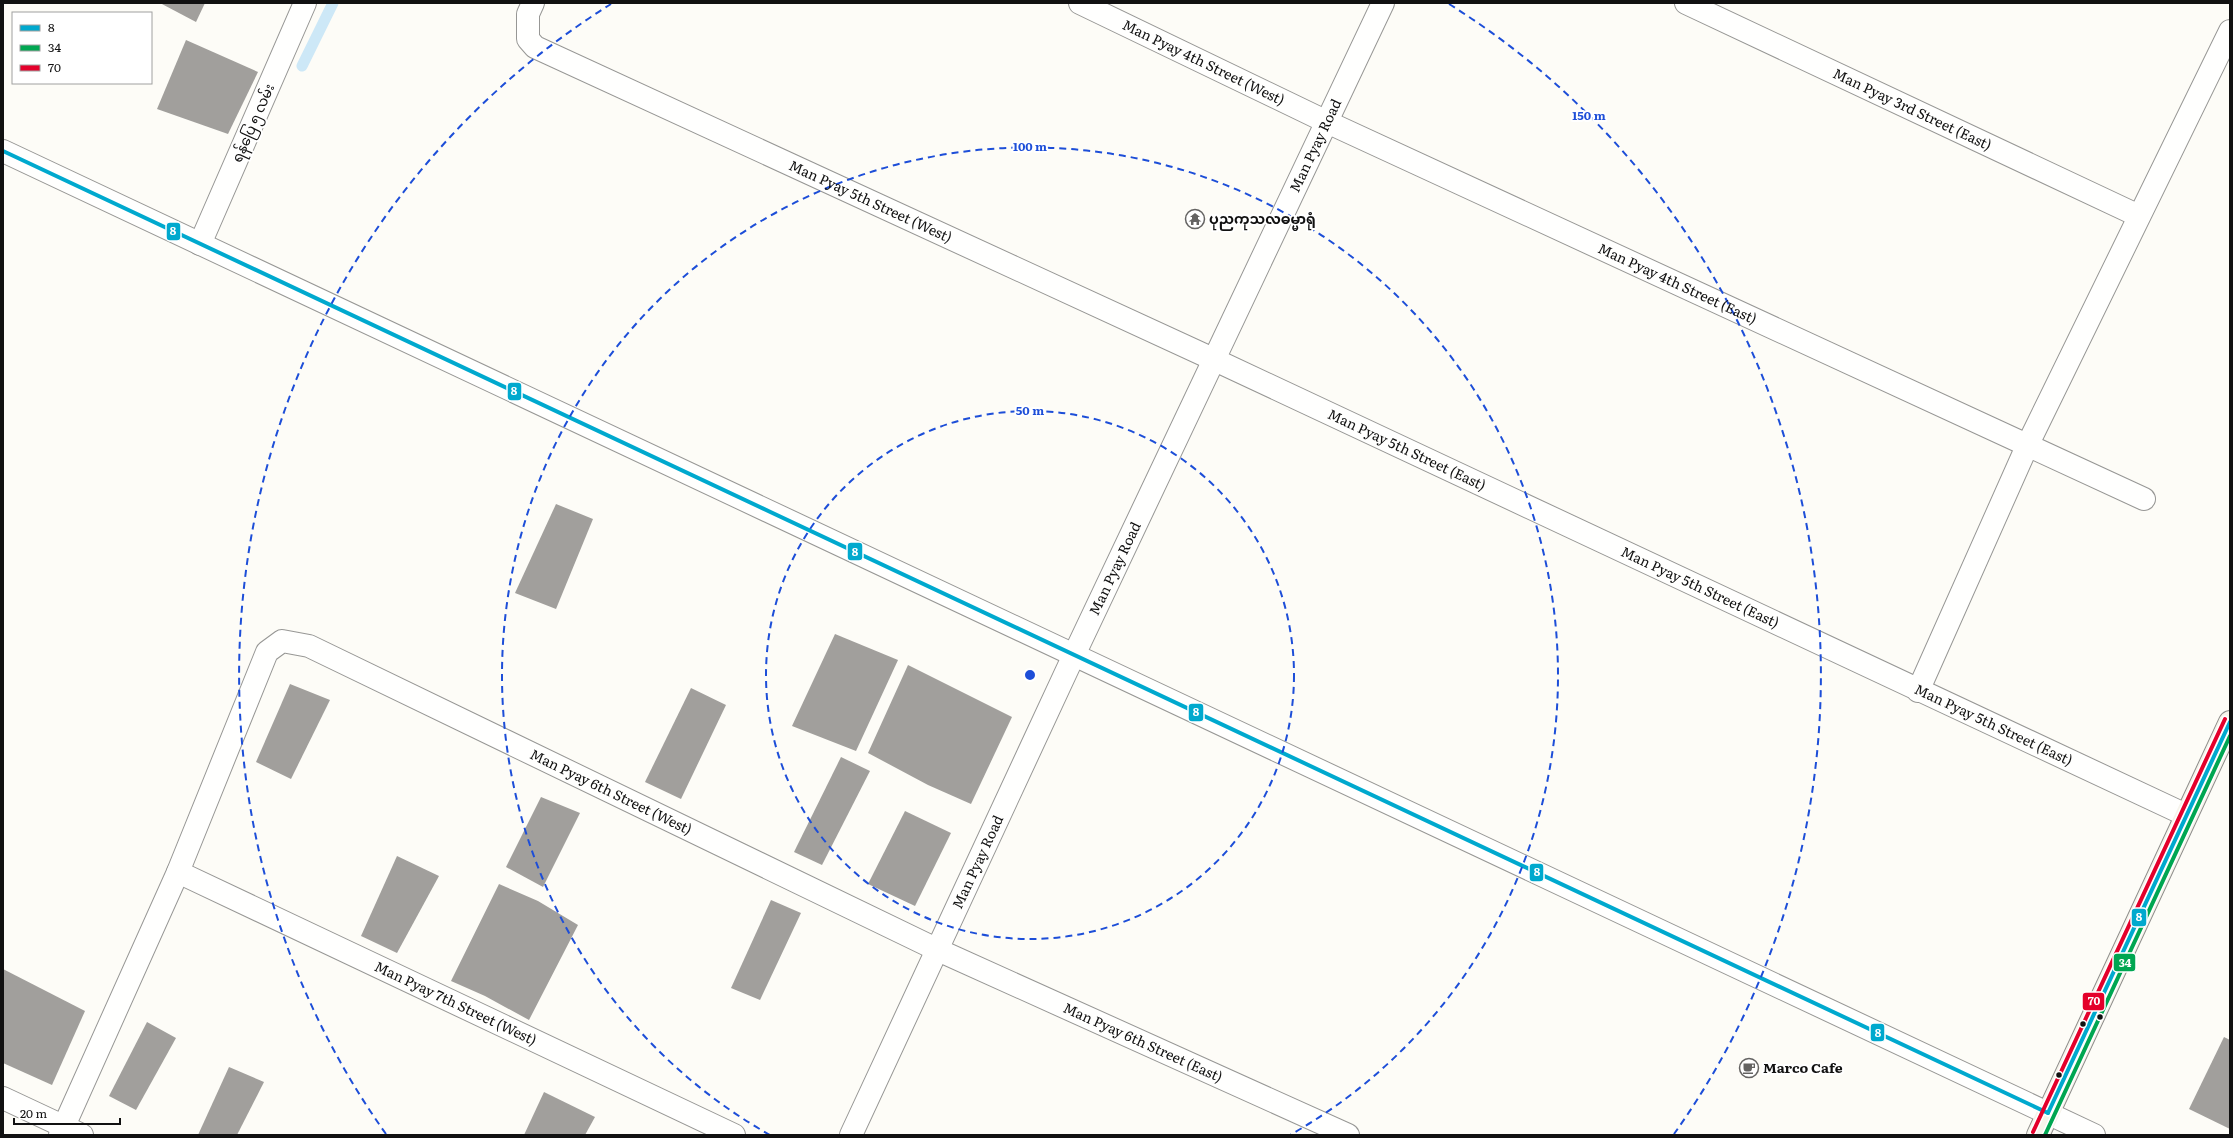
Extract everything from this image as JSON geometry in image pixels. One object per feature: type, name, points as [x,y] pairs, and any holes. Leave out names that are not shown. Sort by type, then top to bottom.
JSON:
[{"type":"main road","points":[[2038,1135],[2230,722]]},
{"type":"street","name":"ရန်ပြေ ၅ လမ်း","points":[[200,244],[305,3]]},
{"type":"street","name":"Man Pyay 5th Street (West)","points":[[533,3],[528,14],[528,39],[536,47],[1215,360]]},
{"type":"street","name":"Man Pyay 4th Street (West)","points":[[1080,3],[1328,122]]},
{"type":"street","name":"Man Pyay Road","points":[[851,1135],[1074,655],[1328,122],[1383,3]]},
{"type":"street","name":"Man Pyay 3rd Street (East)","points":[[1686,3],[2139,216]]},
{"type":"street","points":[[1918,690],[2028,444],[2230,31]]},
{"type":"street","name":"Man Pyay 4th Street (East)","points":[[1328,122],[2028,444],[2144,499]]},
{"type":"street","points":[[3,151],[2094,1135]]},
{"type":"street","name":"Man Pyay 5th Street (East)","points":[[1215,360],[2186,816]]},
{"type":"street","name":"Man Pyay 6th Street (West)","points":[[178,872],[267,652],[282,641],[309,646],[938,950]]},
{"type":"street","points":[[3,1098],[68,1132],[178,872]]},
{"type":"street","name":"Man Pyay 7th Street (West)","points":[[178,872],[734,1135]]},
{"type":"street","name":"Man Pyay 6th Street (East)","points":[[938,950],[1348,1135]]},
{"type":"building","points":[[160,3],[205,3],[196,22]]},
{"type":"building","points":[[186,40],[258,72],[228,134],[157,109]]},
{"type":"building","points":[[556,504],[593,519],[556,609],[515,593]]},
{"type":"building","points":[[835,634],[898,660],[856,751],[792,726]]},
{"type":"building","points":[[908,665],[1012,717],[971,804],[928,785],[868,753]]},
{"type":"building","points":[[290,684],[330,700],[291,779],[256,762]]},
{"type":"building","points":[[691,688],[726,705],[681,799],[645,782]]},
{"type":"building","points":[[841,757],[870,771],[822,865],[794,852]]},
{"type":"building","points":[[541,797],[580,813],[543,887],[506,867]]},
{"type":"building","points":[[905,811],[951,833],[915,906],[868,884]]},
{"type":"building","points":[[397,856],[439,876],[397,953],[361,936]]},
{"type":"building","points":[[499,884],[538,901],[578,925],[529,1020],[485,996],[451,981]]},
{"type":"building","points":[[771,900],[801,913],[760,1000],[731,988]]},
{"type":"building","points":[[3,969],[85,1011],[52,1085],[3,1063]]},
{"type":"building","points":[[147,1022],[176,1038],[136,1110],[109,1096]]},
{"type":"building","points":[[2224,1037],[2230,1040],[2230,1129],[2189,1109]]},
{"type":"building","points":[[229,1067],[264,1082],[237,1135],[198,1135]]},
{"type":"building","points":[[544,1092],[595,1117],[585,1135],[524,1135]]},
{"type":"waterway","points":[[302,66],[333,3]]},
{"type":"transit line","name":"8","points":[[3,151],[2048,1113]]},
{"type":"transit line","name":"70","points":[[2033,1132],[2225,719]]},
{"type":"transit line","name":"8","points":[[2048,1113],[2230,722]]},
{"type":"transit line","name":"34","points":[[2045,1135],[2230,736]]},
{"type":"place","name":"ပုညကုသလဓမ္မာရုံ","points":[[1195,219]]},
{"type":"place","name":"Marco Cafe","points":[[1749,1068]]}]
